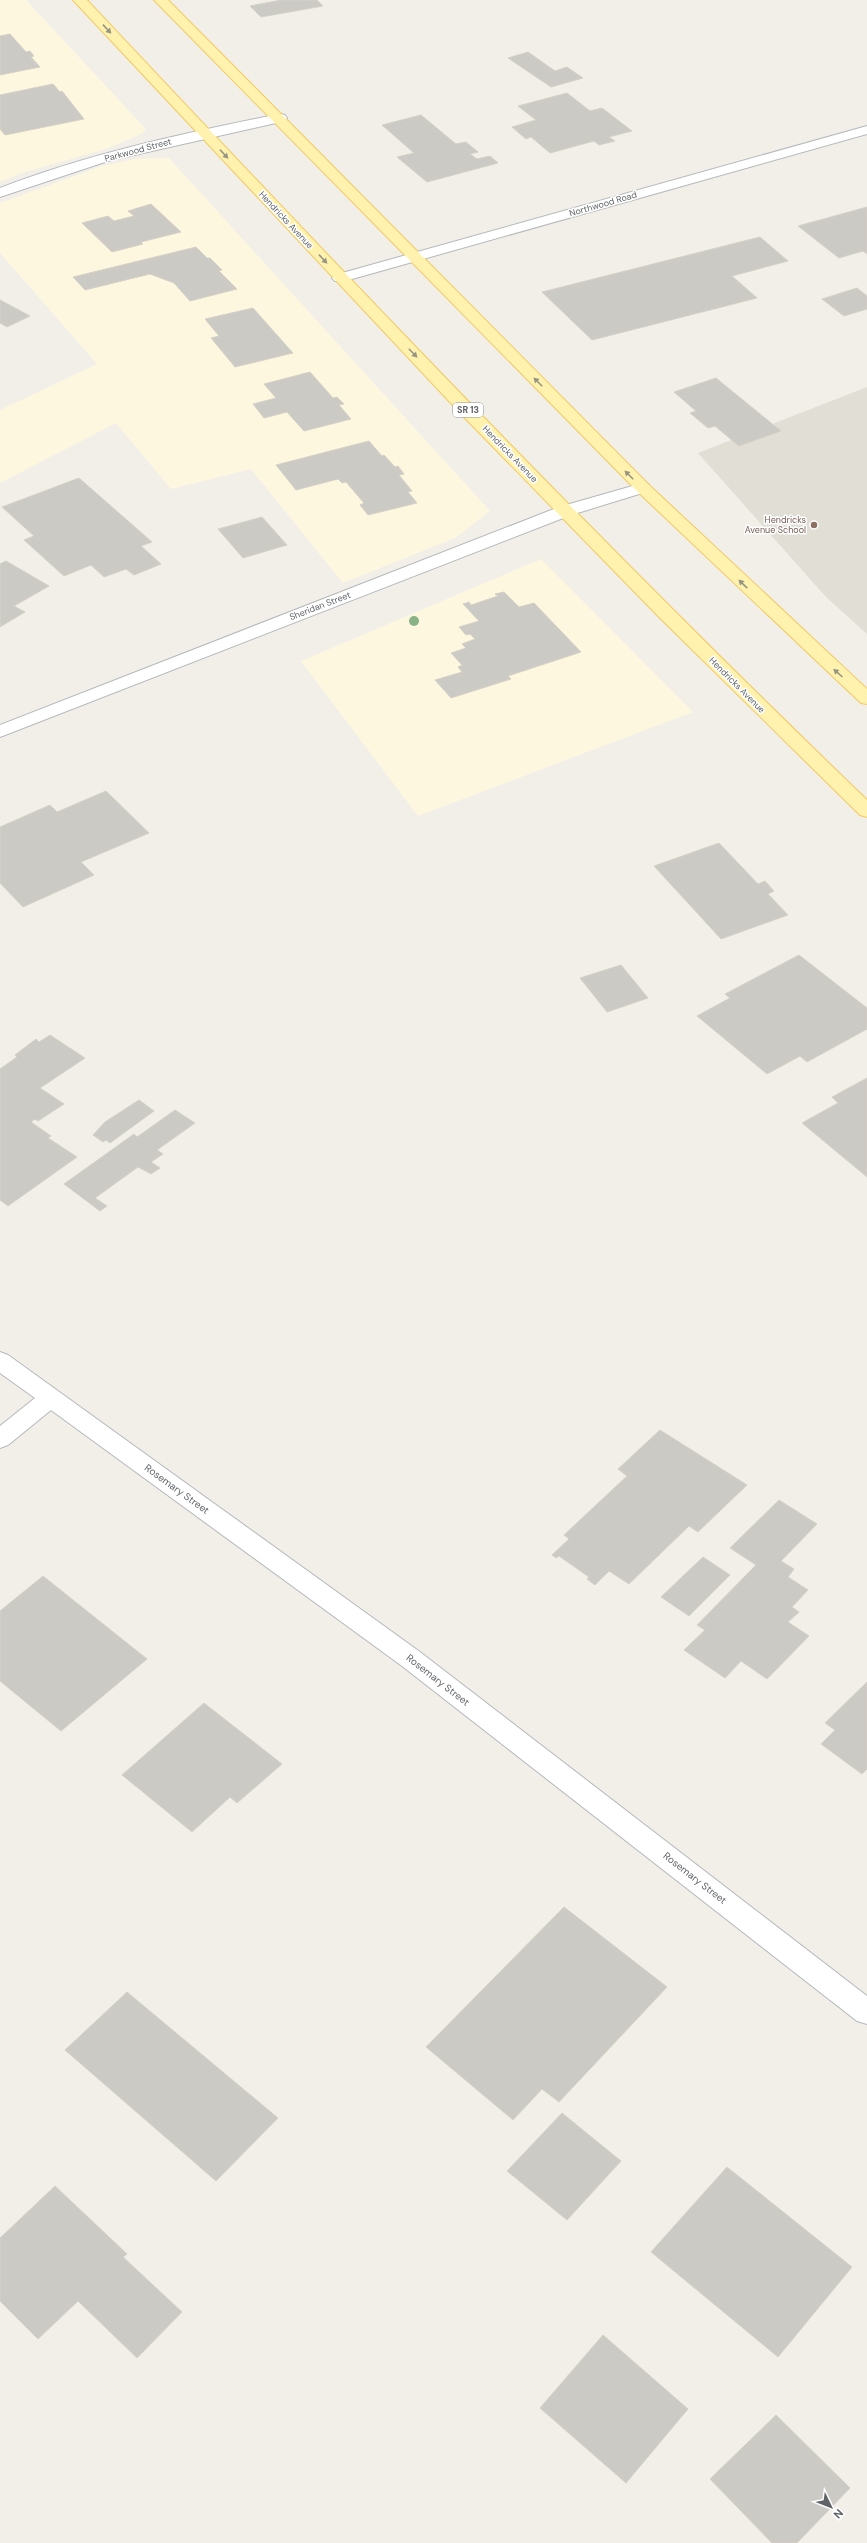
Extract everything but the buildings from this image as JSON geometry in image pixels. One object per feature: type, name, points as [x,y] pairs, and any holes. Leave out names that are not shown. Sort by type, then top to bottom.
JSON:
[{"type":"main road","name":"Hendricks Avenue","points":[[80,0],[340,278],[565,511],[734,682],[867,810]]},
{"type":"main road","points":[[161,0],[280,118],[643,488],[867,699]]},
{"type":"street","name":"Parkwood Street","points":[[0,193],[28,181],[147,146],[280,118]]},
{"type":"street","name":"Northwood Road","points":[[340,278],[867,130]]},
{"type":"street","name":"Sheridan Street","points":[[0,731],[565,511],[643,488]]},
{"type":"street","name":"Rosemary Street","points":[[0,1361],[411,1658],[867,2012]]},
{"type":"street","points":[[0,1439],[51,1398]]},
{"type":"shaded area","points":[[0,0],[26,0],[146,129],[141,134],[106,149],[25,172],[0,182]]},
{"type":"shaded area","points":[[169,158],[490,511],[455,538],[343,583],[251,469],[171,489],[116,423],[0,483],[0,410],[97,364],[0,253],[0,203],[102,166],[135,159]]},
{"type":"shaded area","name":"Hendricks Avenue School","points":[[867,387],[867,634],[826,597],[698,453]]},
{"type":"shaded area","points":[[541,559],[693,712],[418,816],[301,661]]},
{"type":"place","name":"Hendricks Avenue School","points":[[814,525]]}]
